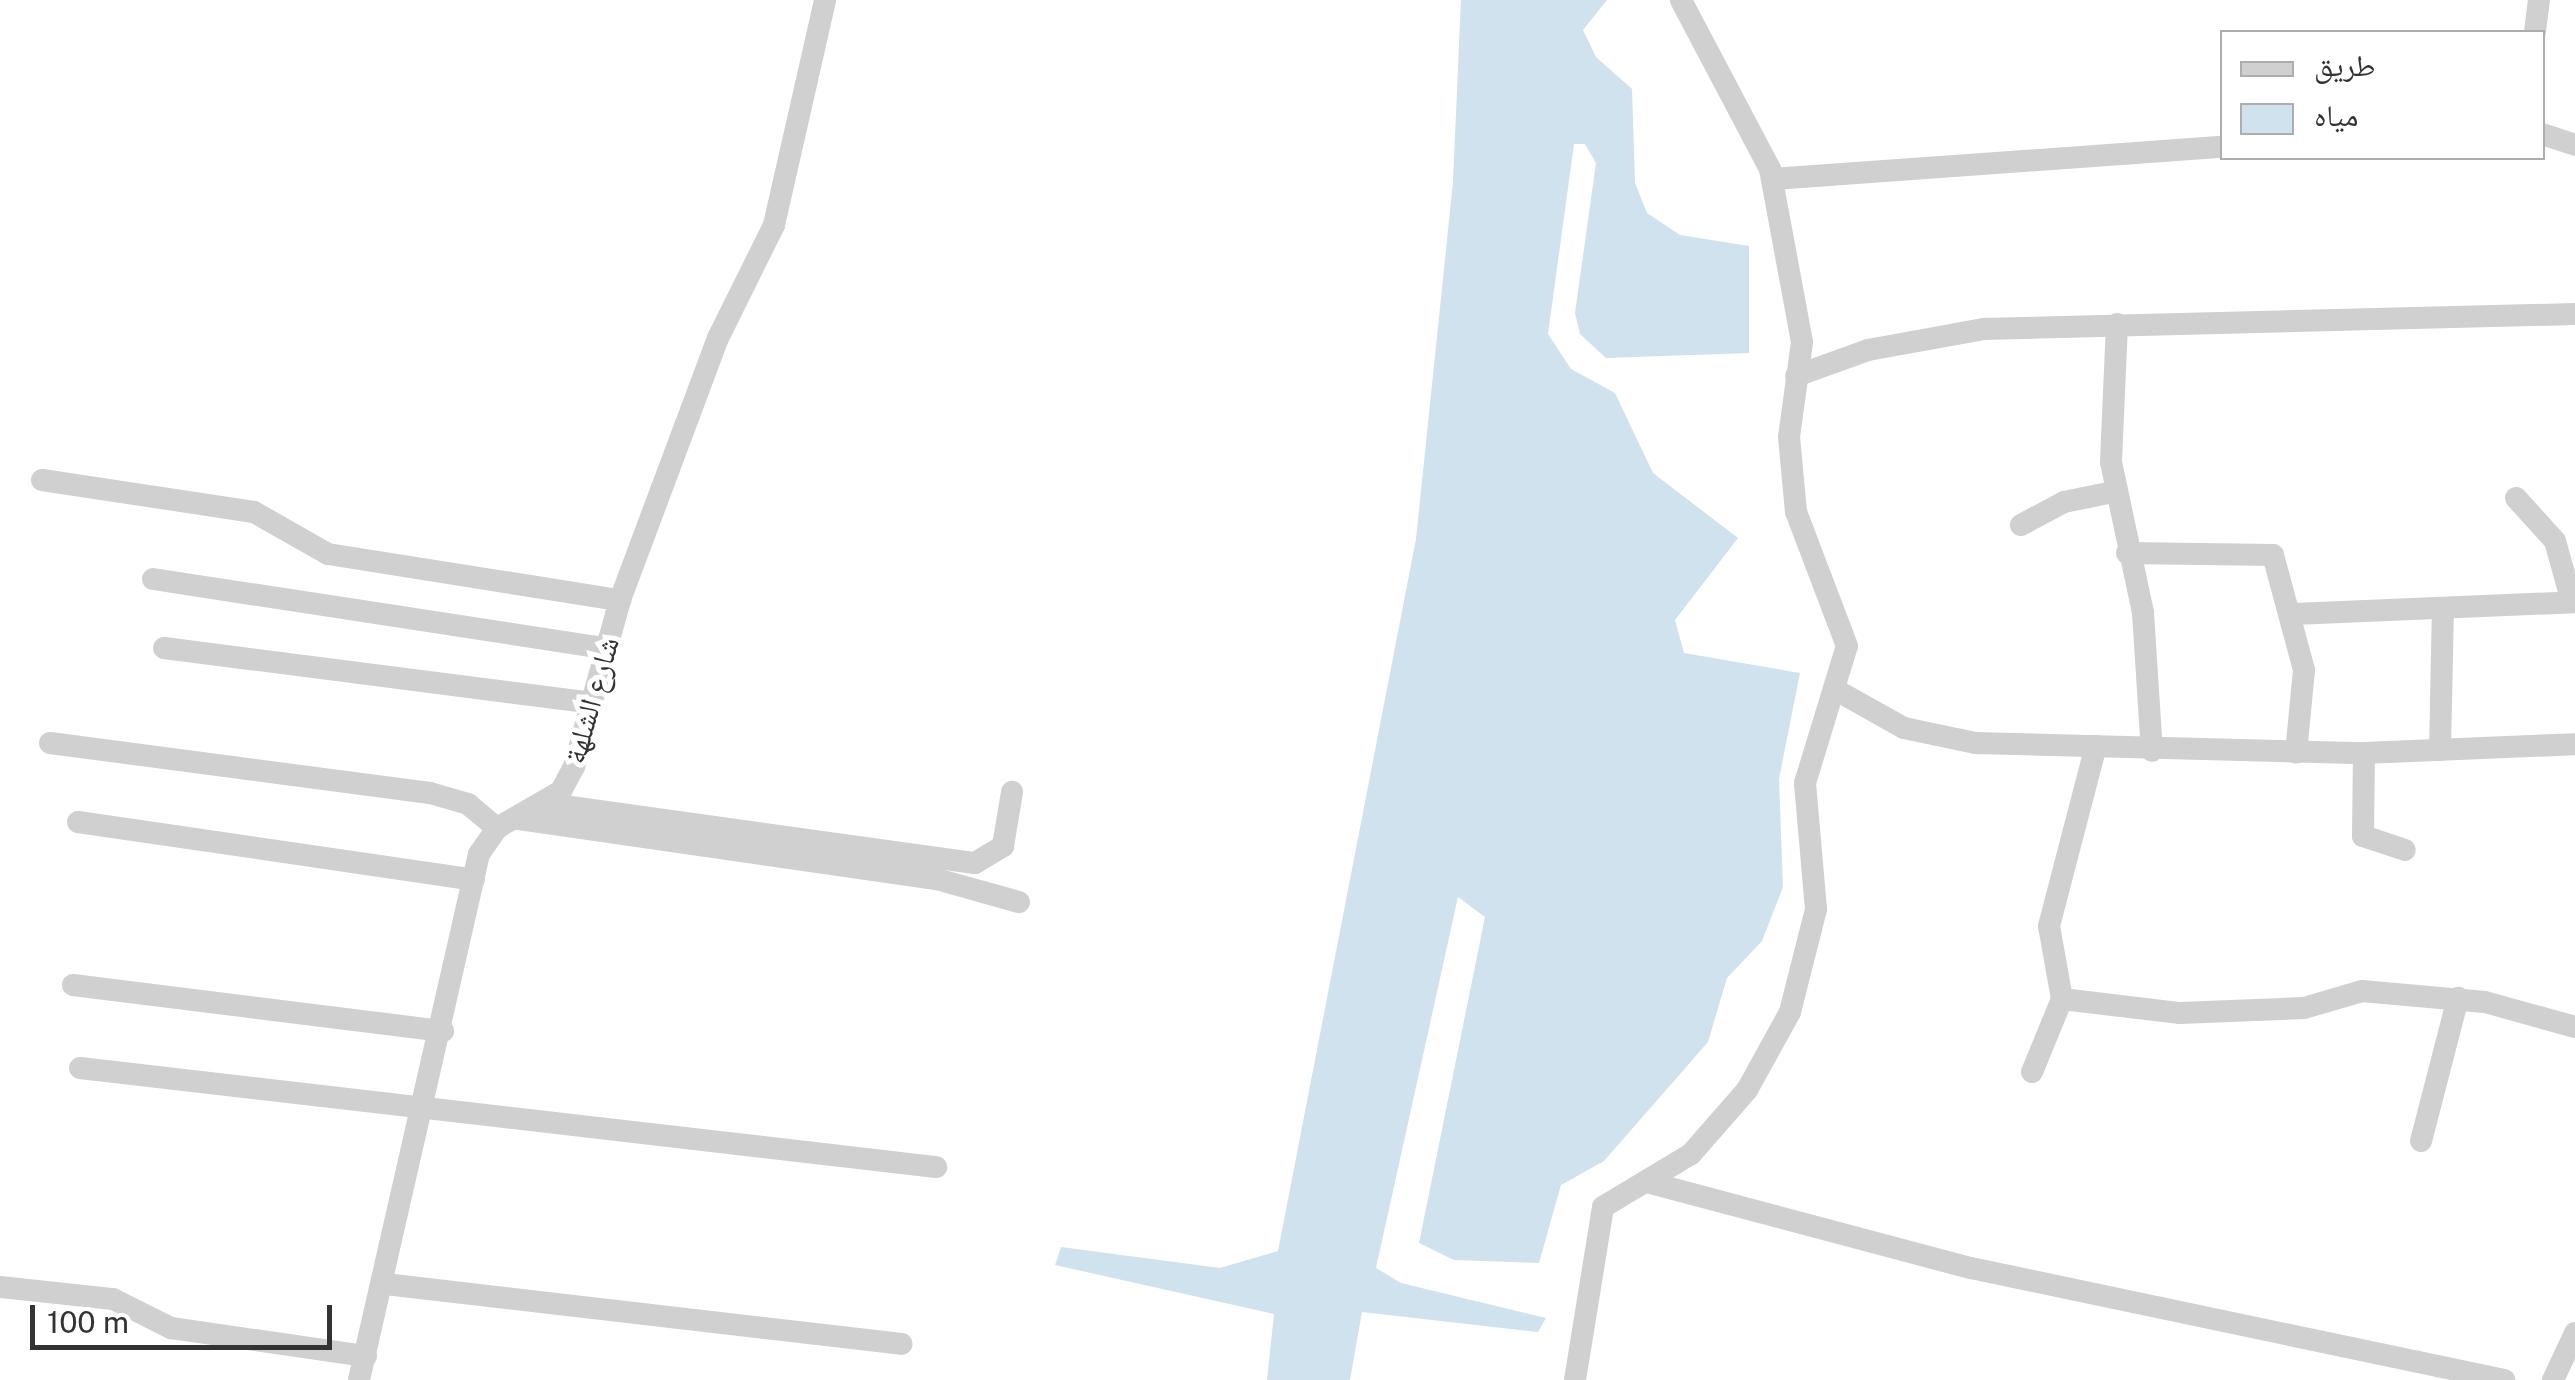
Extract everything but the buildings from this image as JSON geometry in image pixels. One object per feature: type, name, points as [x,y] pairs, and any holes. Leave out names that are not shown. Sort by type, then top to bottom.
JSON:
[{"type":"street","name":"شارع الشلهة","points":[[497,828],[542,803],[574,766],[620,600],[718,338],[774,225],[825,0]]},
{"type":"street","points":[[1575,1380],[1602,1207],[1690,1154],[1747,1090],[1790,1012],[1816,910],[1804,783],[1847,646],[1796,512],[1789,436],[1798,306],[1773,179],[1681,0]]},
{"type":"street","points":[[2535,30],[2539,0]]},
{"type":"street","points":[[2545,135],[2575,145]]},
{"type":"street","points":[[1773,179],[2220,147]]},
{"type":"street","points":[[1796,376],[1868,350],[1983,329],[2575,314]]},
{"type":"street","points":[[2118,324],[2113,492],[2143,612],[2152,751]]},
{"type":"street","points":[[42,480],[259,514],[328,554],[620,600]]},
{"type":"street","points":[[2021,525],[2064,502],[2113,492]]},
{"type":"street","points":[[2294,614],[2574,602],[2554,541],[2516,498]]},
{"type":"street","points":[[2127,553],[2257,549],[2282,566],[2304,670],[2296,752]]},
{"type":"street","points":[[152,579],[606,648]]},
{"type":"street","points":[[2440,750],[2443,609]]},
{"type":"street","points":[[164,648],[592,703]]},
{"type":"street","points":[[1836,690],[1904,728],[1957,740],[2152,751],[2364,753],[2575,744]]},
{"type":"street","points":[[50,743],[430,793],[468,804],[497,828],[474,880],[429,1104],[359,1380]]},
{"type":"street","points":[[2032,1072],[2062,998],[2048,926],[2096,746]]},
{"type":"street","points":[[2364,753],[2363,836],[2405,850]]},
{"type":"street","points":[[542,803],[975,863],[1003,846],[1012,792]]},
{"type":"street","points":[[519,818],[940,880],[1019,902]]},
{"type":"street","points":[[78,822],[474,880]]},
{"type":"street","points":[[74,985],[443,1030]]},
{"type":"street","points":[[2062,998],[2180,1012],[2304,1008],[2362,990],[2458,998],[2575,1027]]},
{"type":"street","points":[[2421,1140],[2458,998]]},
{"type":"street","points":[[80,1068],[429,1104],[936,1167]]},
{"type":"street","points":[[1648,1182],[1971,1268],[2504,1380]]},
{"type":"street","points":[[386,1284],[902,1344]]},
{"type":"street","points":[[0,1286],[113,1299],[171,1328],[366,1356]]},
{"type":"street","points":[[2553,1380],[2575,1333]]},
{"type":"water","points":[[1461,0],[1607,0],[1583,30],[1596,57],[1632,89],[1635,183],[1647,213],[1680,235],[1749,246],[1749,353],[1606,358],[1580,334],[1575,313],[1596,163],[1585,144],[1574,144],[1548,334],[1571,369],[1615,393],[1653,473],[1738,538],[1675,620],[1684,653],[1800,673],[1779,779],[1783,887],[1762,941],[1727,978],[1708,1042],[1604,1161],[1561,1185],[1539,1263],[1454,1260],[1419,1243],[1485,917],[1458,897],[1376,1268],[1401,1283],[1546,1318],[1538,1332],[1362,1312],[1350,1380],[1267,1380],[1274,1314],[1055,1265],[1061,1247],[1220,1268],[1278,1251],[1416,539],[1453,182]]}]
